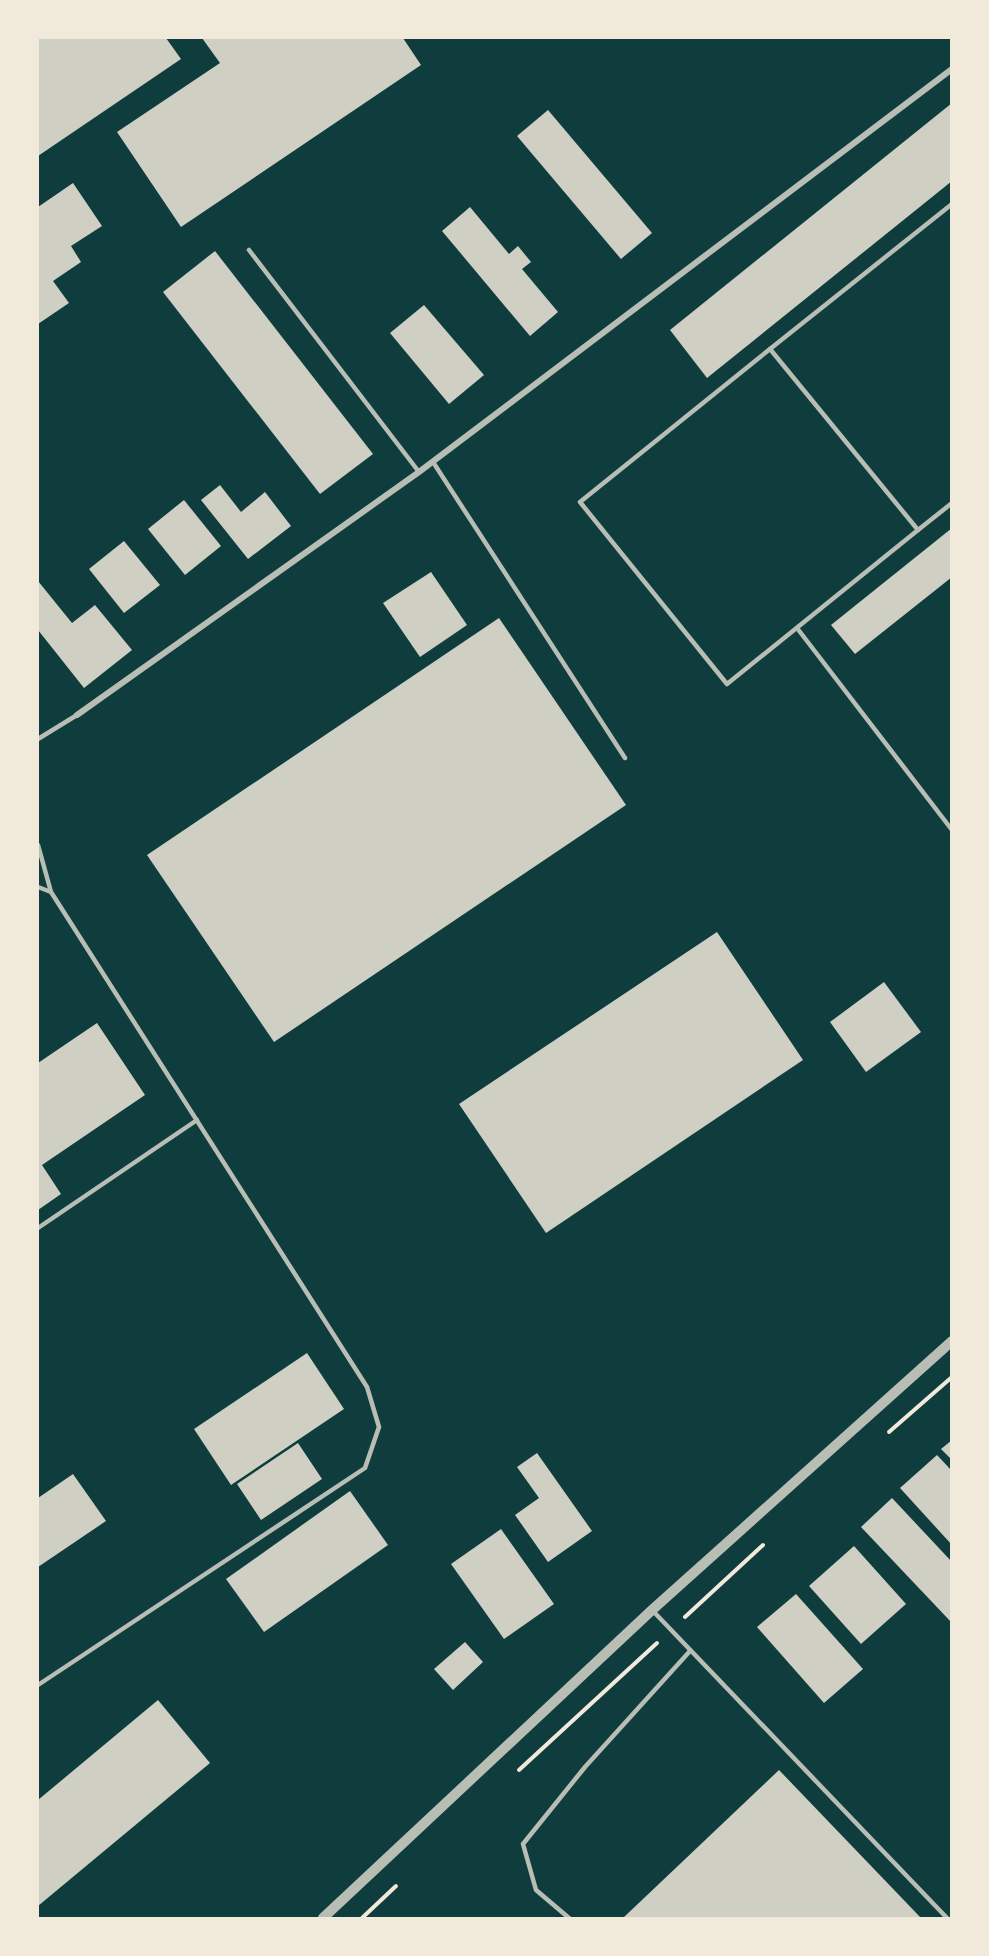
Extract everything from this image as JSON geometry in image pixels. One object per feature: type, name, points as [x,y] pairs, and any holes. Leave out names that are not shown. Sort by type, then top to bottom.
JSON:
[{"type":"street","points":[[77,715],[433,462],[951,69]]},
{"type":"street","points":[[323,1918],[652,1610],[951,1341]]},
{"type":"lane","points":[[951,204],[580,502],[727,684],[951,503]]},
{"type":"lane","points":[[249,250],[419,472]]},
{"type":"lane","points":[[770,349],[918,530]]},
{"type":"lane","points":[[433,462],[626,759]]},
{"type":"lane","points":[[797,628],[951,830]]},
{"type":"lane","points":[[38,739],[77,715]]},
{"type":"lane","points":[[38,846],[51,892],[367,1388],[379,1427],[365,1468],[38,1685]]},
{"type":"lane","points":[[38,887],[51,892]]},
{"type":"lane","points":[[38,1228],[197,1120]]},
{"type":"lane","points":[[652,1610],[947,1918]]},
{"type":"lane","points":[[569,1918],[536,1890],[523,1844],[585,1767],[690,1651]]},
{"type":"path","points":[[882,1439],[951,1377]]},
{"type":"path","points":[[513,1776],[770,1539]]},
{"type":"path","points":[[362,1918],[402,1880]]},
{"type":"building","points":[[38,38],[166,38],[181,59],[38,156]]},
{"type":"building","points":[[202,38],[403,38],[421,65],[181,227],[117,132],[220,63]]},
{"type":"building","points":[[952,103],[952,181],[707,378],[670,330]]},
{"type":"building","points":[[548,110],[652,233],[621,259],[517,136]]},
{"type":"building","points":[[73,183],[102,226],[71,246],[81,262],[53,281],[69,303],[38,324],[38,207]]},
{"type":"building","points":[[470,207],[509,254],[518,246],[531,262],[522,269],[558,312],[530,336],[442,231]]},
{"type":"building","points":[[215,251],[373,454],[320,494],[163,292]]},
{"type":"building","points":[[424,305],[484,375],[449,404],[390,333]]},
{"type":"building","points":[[220,485],[241,512],[265,492],[291,526],[248,559],[201,500]]},
{"type":"building","points":[[184,500],[221,546],[185,575],[148,529]]},
{"type":"building","points":[[952,528],[952,577],[855,654],[831,625]]},
{"type":"building","points":[[124,541],[160,585],[124,613],[89,569]]},
{"type":"building","points":[[431,572],[467,625],[420,657],[383,603]]},
{"type":"building","points":[[38,581],[72,623],[95,605],[132,650],[84,688],[38,630]]},
{"type":"building","points":[[499,618],[626,805],[274,1042],[147,855]]},
{"type":"building","points":[[717,932],[803,1060],[546,1233],[459,1104]]},
{"type":"building","points":[[884,982],[921,1032],[866,1072],[830,1022]]},
{"type":"building","points":[[97,1023],[145,1095],[42,1165],[61,1194],[38,1210],[38,1063]]},
{"type":"building","points":[[307,1353],[344,1409],[231,1485],[194,1429]]},
{"type":"building","points":[[952,1440],[952,1460],[941,1449]]},
{"type":"building","points":[[298,1443],[322,1479],[261,1520],[237,1484]]},
{"type":"building","points":[[537,1453],[592,1531],[548,1562],[515,1515],[539,1498],[517,1467]]},
{"type":"building","points":[[937,1455],[952,1471],[952,1545],[900,1488]]},
{"type":"building","points":[[73,1474],[106,1521],[38,1567],[38,1498]]},
{"type":"building","points":[[350,1491],[388,1545],[264,1632],[226,1579]]},
{"type":"building","points":[[892,1498],[952,1562],[952,1623],[861,1527]]},
{"type":"building","points":[[501,1529],[554,1604],[504,1639],[451,1564]]},
{"type":"building","points":[[854,1546],[906,1604],[861,1644],[809,1586]]},
{"type":"building","points":[[796,1594],[863,1669],[824,1703],[757,1627]]},
{"type":"building","points":[[465,1642],[483,1662],[453,1690],[434,1669]]},
{"type":"building","points":[[158,1700],[210,1763],[38,1906],[38,1800]]},
{"type":"building","points":[[779,1770],[921,1918],[623,1918]]}]
